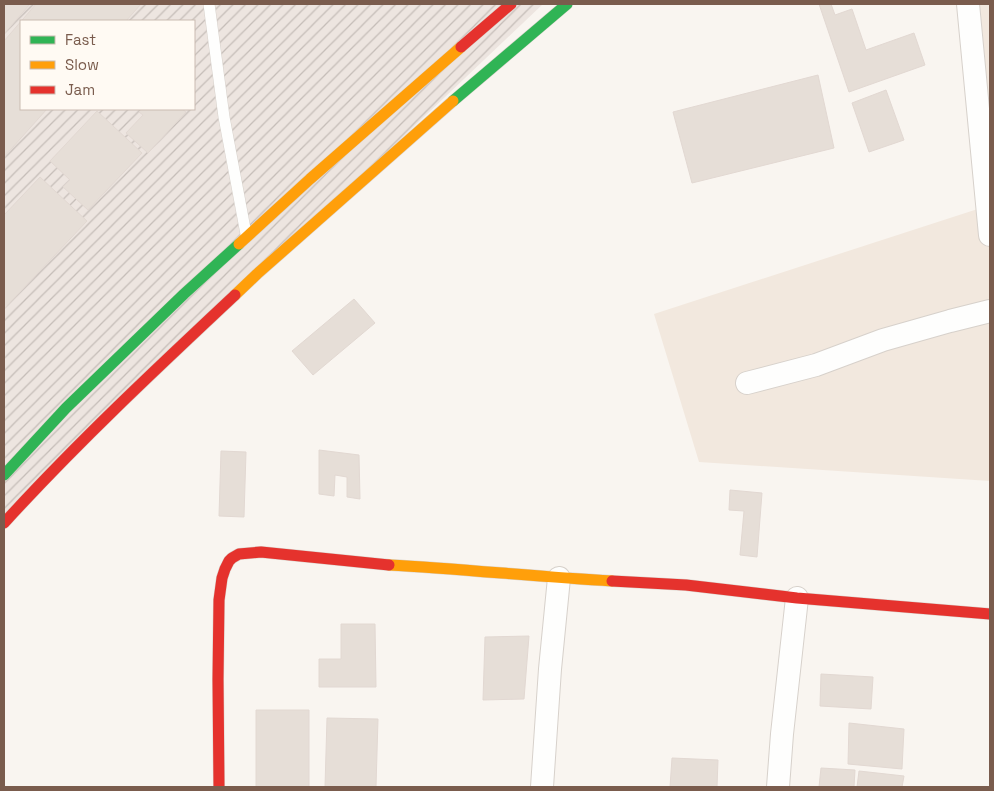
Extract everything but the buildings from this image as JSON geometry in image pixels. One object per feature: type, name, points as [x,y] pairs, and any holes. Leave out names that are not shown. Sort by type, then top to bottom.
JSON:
[{"type":"main road","points":[[4,476],[66,408],[184,294],[247,236],[511,4]]},
{"type":"main road","points":[[4,523],[110,413],[257,274],[488,70],[567,4]]},
{"type":"main road","points":[[219,787],[217,696],[220,591],[223,573],[228,562],[233,556],[248,552],[559,578],[686,585],[798,598],[990,614]]},
{"type":"street","points":[[968,4],[985,117],[990,235]]},
{"type":"street","points":[[747,383],[816,365],[883,340],[990,311]]},
{"type":"street","points":[[542,787],[550,669],[559,578]]},
{"type":"street","points":[[778,787],[782,734],[798,598]]},
{"type":"lane","points":[[209,4],[224,117],[247,236]]},
{"type":"shaded area","points":[[4,4],[543,4],[4,516]]},
{"type":"shaded area","points":[[963,4],[990,4],[990,152]]},
{"type":"shaded area","points":[[990,205],[990,481],[699,462],[654,314]]},
{"type":"traffic: fast","points":[[453,101],[567,4]]},
{"type":"traffic: fast","points":[[4,475],[66,408],[184,294],[239,244]]},
{"type":"traffic: slow","points":[[239,244],[461,47]]},
{"type":"traffic: slow","points":[[235,295],[453,101]]},
{"type":"traffic: slow","points":[[389,565],[612,581]]},
{"type":"traffic: jam","points":[[461,47],[511,4]]},
{"type":"traffic: jam","points":[[4,523],[88,435],[235,295]]},
{"type":"traffic: jam","points":[[219,787],[219,600],[222,578],[229,561],[239,554],[261,552],[389,565]]},
{"type":"traffic: jam","points":[[612,581],[686,585],[797,598],[990,614]]}]
